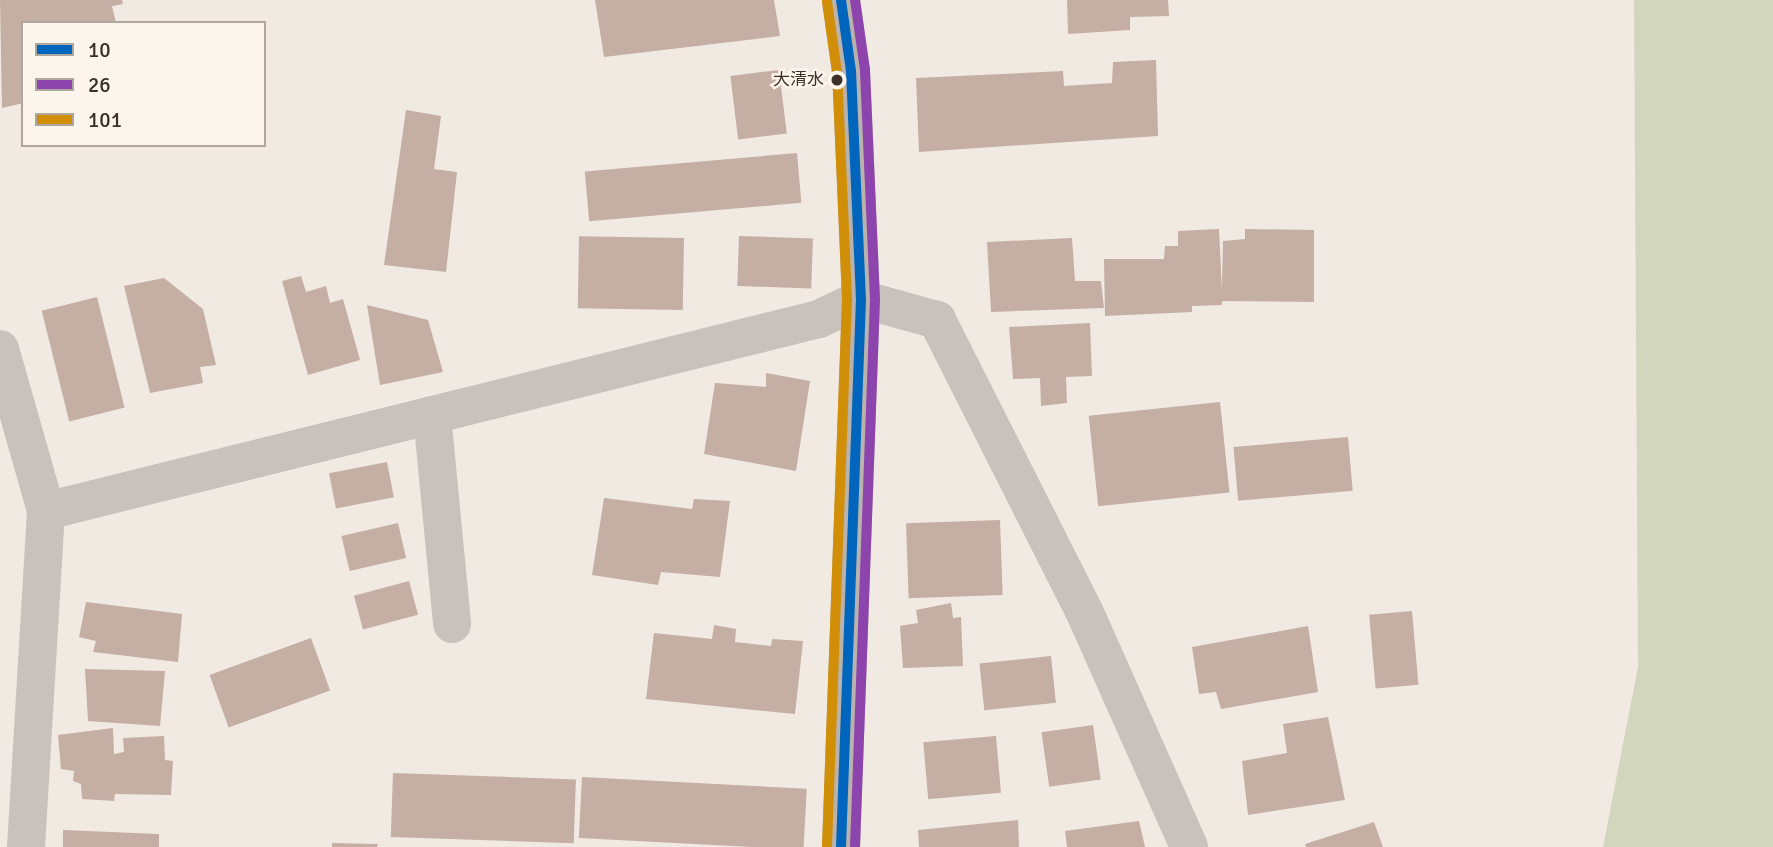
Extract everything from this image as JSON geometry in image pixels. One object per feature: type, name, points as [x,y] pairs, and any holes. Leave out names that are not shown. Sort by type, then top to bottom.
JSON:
[{"type":"main road","points":[[841,0],[851,71],[861,299],[841,847]]},
{"type":"street","points":[[46,511],[819,319],[861,299],[937,320],[1085,613],[1189,847]]},
{"type":"street","points":[[0,349],[46,511],[26,847]]},
{"type":"street","points":[[432,415],[452,624]]},
{"type":"green space","points":[[1634,0],[1773,0],[1773,847],[1603,847],[1638,667]]},
{"type":"building","points":[[0,0],[122,0],[123,4],[112,6],[116,21],[21,21],[21,103],[2,108]]},
{"type":"building","points":[[595,0],[774,0],[780,36],[604,57]]},
{"type":"building","points":[[1067,0],[1168,0],[1169,16],[1130,17],[1130,30],[1068,34]]},
{"type":"building","points":[[1156,60],[1158,136],[919,152],[916,78],[1063,71],[1064,86],[1112,83],[1113,62]]},
{"type":"building","points":[[779,70],[787,134],[738,139],[730,76]]},
{"type":"building","points":[[406,110],[441,116],[434,169],[457,172],[446,272],[384,265]]},
{"type":"building","points":[[797,153],[801,203],[589,221],[585,172]]},
{"type":"building","points":[[1219,229],[1222,291],[1223,241],[1245,239],[1245,229],[1314,230],[1314,302],[1222,301],[1222,305],[1192,306],[1192,312],[1105,316],[1104,259],[1164,259],[1165,246],[1178,246],[1178,231]]},
{"type":"building","points":[[579,236],[684,238],[683,310],[578,308]]},
{"type":"building","points":[[739,236],[813,239],[811,289],[737,286]]},
{"type":"building","points":[[1072,238],[1075,281],[1101,281],[1104,308],[991,312],[987,242]]},
{"type":"building","points":[[301,276],[306,292],[326,286],[330,303],[343,299],[360,360],[308,375],[282,281]]},
{"type":"building","points":[[164,278],[203,309],[216,365],[200,367],[203,383],[150,393],[124,286]]},
{"type":"building","points":[[97,297],[125,408],[69,421],[42,311]]},
{"type":"building","points":[[367,305],[428,320],[443,372],[380,385]]},
{"type":"building","points":[[1090,323],[1092,376],[1066,377],[1067,403],[1041,406],[1040,378],[1013,379],[1009,327]]},
{"type":"building","points":[[766,373],[810,381],[796,471],[704,454],[715,383],[766,387]]},
{"type":"building","points":[[1220,402],[1230,493],[1098,506],[1089,416]]},
{"type":"building","points":[[1348,437],[1353,491],[1238,501],[1233,447]]},
{"type":"building","points":[[387,462],[394,497],[336,509],[329,473]]},
{"type":"building","points":[[604,498],[692,509],[694,499],[730,501],[720,577],[661,572],[658,585],[592,575]]},
{"type":"building","points":[[1000,520],[1003,595],[909,598],[906,523]]},
{"type":"building","points":[[398,523],[406,558],[350,571],[341,536]]},
{"type":"building","points":[[409,581],[418,615],[363,630],[354,596]]},
{"type":"building","points":[[86,602],[182,614],[178,662],[93,652],[96,641],[79,637]]},
{"type":"building","points":[[951,603],[953,618],[961,617],[963,666],[903,668],[900,626],[918,623],[916,610]]},
{"type":"building","points":[[1412,611],[1418,685],[1376,688],[1369,615]]},
{"type":"building","points":[[714,625],[736,629],[735,642],[771,646],[772,639],[803,641],[795,714],[646,699],[654,633],[712,639]]},
{"type":"building","points":[[1308,626],[1318,692],[1221,709],[1216,692],[1199,694],[1192,647]]},
{"type":"building","points":[[311,638],[330,691],[229,728],[210,675]]},
{"type":"building","points":[[1051,656],[1056,703],[984,710],[979,664]]},
{"type":"building","points":[[85,669],[165,671],[160,726],[88,721]]},
{"type":"building","points":[[1328,717],[1345,800],[1248,815],[1242,761],[1287,753],[1283,724]]},
{"type":"building","points":[[1093,725],[1101,779],[1049,787],[1042,732]]},
{"type":"building","points":[[113,728],[114,754],[124,752],[123,738],[164,736],[165,760],[173,761],[171,795],[115,794],[114,801],[82,799],[81,784],[73,781],[74,771],[61,769],[58,735]]},
{"type":"building","points":[[996,736],[1001,793],[928,799],[923,742]]},
{"type":"building","points":[[393,773],[576,779],[574,843],[391,837]]},
{"type":"building","points":[[582,777],[807,789],[804,847],[579,838]]},
{"type":"building","points":[[1018,820],[1019,847],[919,847],[918,830]]},
{"type":"building","points":[[1139,821],[1145,847],[1067,847],[1065,831]]},
{"type":"building","points":[[1374,822],[1383,847],[1306,847],[1305,844]]},
{"type":"building","points":[[63,830],[159,834],[159,847],[63,847]]},
{"type":"building","points":[[332,843],[378,844],[377,847],[332,847]]},
{"type":"transit line","name":"10","points":[[841,0],[851,71],[861,299],[841,847]]},
{"type":"transit line","name":"26","points":[[855,0],[865,70],[875,300],[855,847]]},
{"type":"transit line","name":"101","points":[[827,2],[837,72],[847,299],[827,846]]},
{"type":"place","name":"大清水","points":[[837,80]]}]
